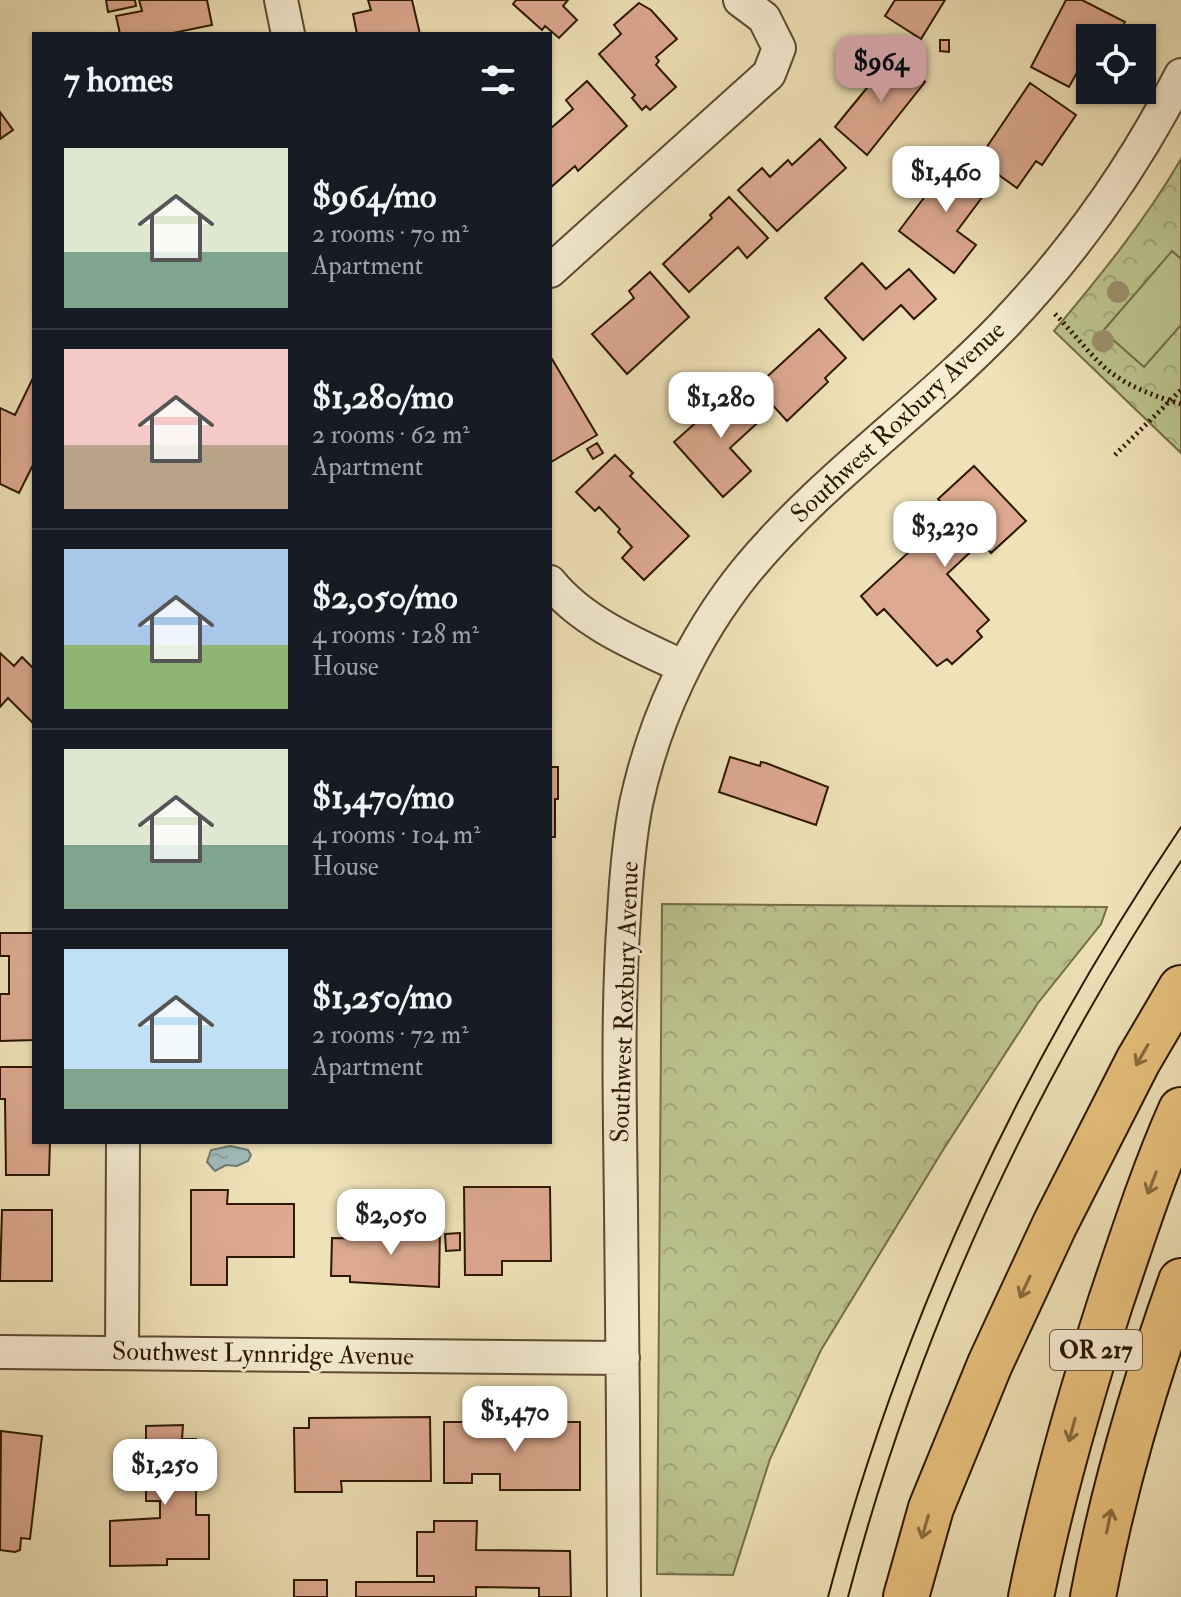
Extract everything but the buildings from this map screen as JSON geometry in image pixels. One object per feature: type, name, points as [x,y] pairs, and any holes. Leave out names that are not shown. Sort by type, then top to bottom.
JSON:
[{"type":"highway","points":[[906,1597],[931,1508],[990,1364],[1062,1210],[1138,1061],[1181,988]]},
{"type":"highway","name":"OR 217","points":[[1031,1597],[1045,1529],[1087,1378],[1138,1217],[1181,1110]]},
{"type":"highway","name":"OR 217","points":[[1093,1597],[1118,1479],[1149,1372],[1181,1281]]},
{"type":"street","points":[[281,0],[288,32]]},
{"type":"street","points":[[552,269],[769,74],[779,48],[764,18],[740,0]]},
{"type":"street","name":"Southwest Roxbury Avenue","points":[[624,1597],[620,981],[628,857],[637,802],[651,750],[684,667],[712,617],[745,573],[785,527],[1000,329],[1045,279],[1092,221],[1151,133],[1181,75]]},
{"type":"street","points":[[552,584],[583,612],[624,639],[684,667]]},
{"type":"street","points":[[122,1353],[123,1144]]},
{"type":"street","name":"Southwest Lynnridge Avenue","points":[[0,1352],[623,1358]]},
{"type":"path","points":[[1055,314],[1103,366],[1139,389],[1181,404]]},
{"type":"path","points":[[1115,455],[1181,390]]},
{"type":"green space","points":[[1181,159],[1181,453],[1054,331],[1137,226]]},
{"type":"green space","points":[[1172,251],[1181,259],[1181,325],[1144,367],[1103,331]]},
{"type":"green space","points":[[662,904],[1107,907],[1101,924],[1038,1003],[943,1150],[821,1350],[770,1459],[733,1575],[657,1574]]},
{"type":"water","points":[[230,1146],[248,1150],[251,1155],[248,1161],[237,1166],[226,1165],[215,1171],[207,1162],[211,1150]]},
{"type":"tram line","points":[[828,1597],[892,1393],[972,1197],[1068,1009],[1181,827]]},
{"type":"tram line","points":[[848,1597],[908,1403],[944,1308],[984,1216],[1075,1035],[1181,861]]}]
